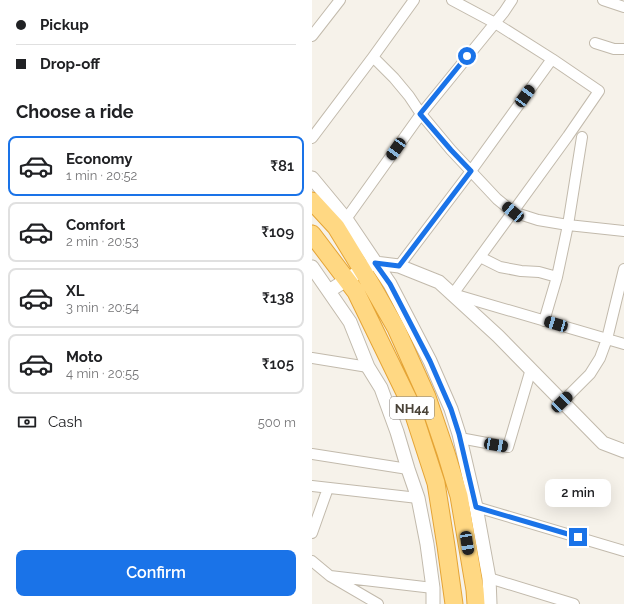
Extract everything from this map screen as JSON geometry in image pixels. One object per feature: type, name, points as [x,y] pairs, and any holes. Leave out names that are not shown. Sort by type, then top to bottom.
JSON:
[{"type":"highway","name":"NH44","points":[[312,201],[369,267],[429,404],[459,496],[476,604]]},
{"type":"highway","name":"NH44","points":[[312,234],[356,292],[410,403],[436,483],[454,604]]},
{"type":"street","points":[[312,138],[373,58],[414,0]]},
{"type":"street","points":[[452,0],[495,23],[599,91],[453,294]]},
{"type":"street","points":[[346,220],[420,114],[504,12],[512,0]]},
{"type":"street","points":[[603,0],[624,7]]},
{"type":"street","points":[[312,36],[337,1]]},
{"type":"street","points":[[595,43],[614,49],[624,49]]},
{"type":"street","points":[[373,58],[394,78],[409,96],[420,114],[451,150],[497,199],[513,212],[538,220],[568,225],[624,230]]},
{"type":"street","points":[[399,266],[471,171],[552,59]]},
{"type":"street","points":[[544,321],[568,225],[582,137]]},
{"type":"street","points":[[312,178],[346,220],[369,267],[390,284],[430,361],[451,409],[460,438],[476,507],[489,578],[490,604]]},
{"type":"street","points":[[480,257],[500,267],[540,272],[556,277]]},
{"type":"street","points":[[329,291],[369,267],[399,266],[439,282],[498,336],[604,443],[624,451]]},
{"type":"street","points":[[312,267],[350,322],[368,367],[381,388],[397,432],[418,498],[427,544],[433,588],[433,604]]},
{"type":"street","points":[[562,402],[590,374],[600,358],[607,339],[624,269]]},
{"type":"street","points":[[453,294],[624,344]]},
{"type":"street","points":[[312,358],[368,367]]},
{"type":"street","points":[[460,438],[508,447],[531,370]]},
{"type":"street","points":[[312,454],[408,469]]},
{"type":"street","points":[[312,486],[418,498]]},
{"type":"street","points":[[312,534],[328,488]]},
{"type":"street","points":[[476,507],[623,547]]},
{"type":"street","points":[[312,561],[330,576],[378,604]]},
{"type":"street","points":[[330,576],[433,588]]},
{"type":"street","points":[[489,578],[574,604]]},
{"type":"route","points":[[467,56],[420,114],[471,171],[399,266],[375,263],[390,284],[430,361],[451,409],[459,434],[476,507],[578,537]]}]
